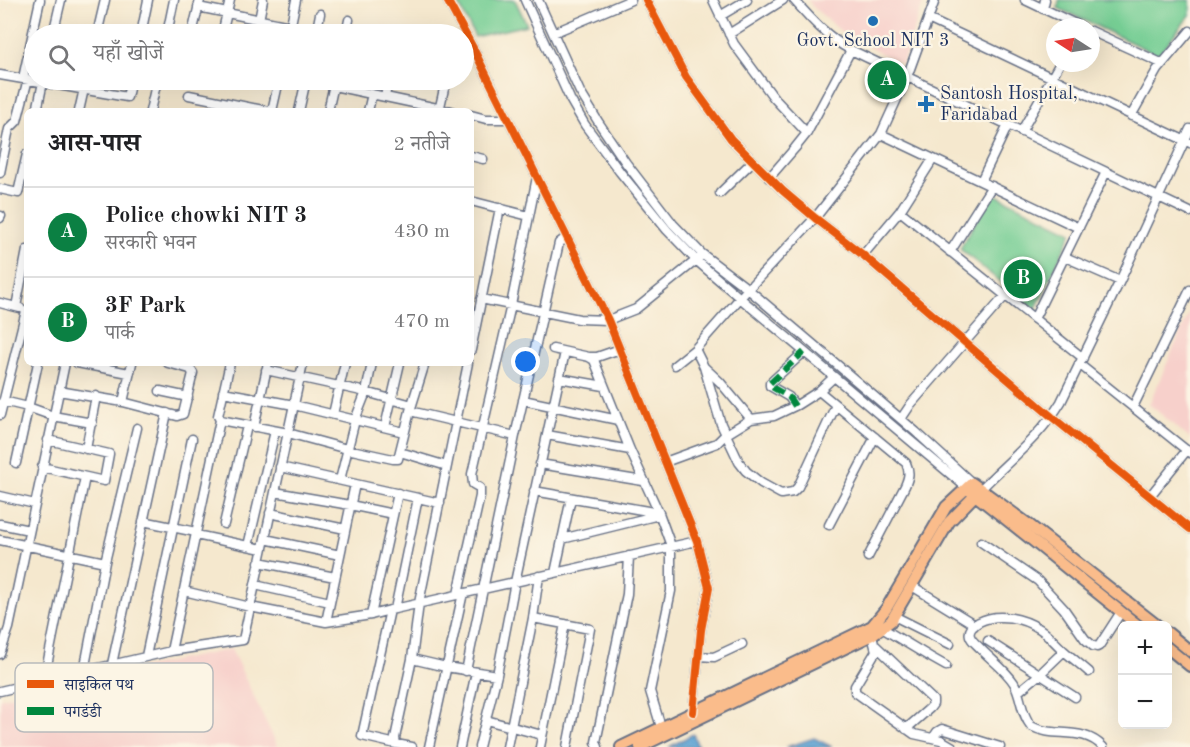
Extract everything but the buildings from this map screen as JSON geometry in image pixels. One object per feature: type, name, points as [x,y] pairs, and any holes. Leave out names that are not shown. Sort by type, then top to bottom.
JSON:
[{"type":"main road","points":[[640,747],[874,634],[891,621],[949,522],[974,489]]},
{"type":"main road","points":[[974,489],[1133,621]]},
{"type":"main road","points":[[974,489],[1021,519],[1152,621]]},
{"type":"main road","points":[[874,634],[872,626],[886,609],[946,507],[974,489]]},
{"type":"main road","points":[[621,747],[693,712],[874,634]]},
{"type":"main road","points":[[1172,637],[1190,651]]},
{"type":"main road","points":[[1172,652],[1190,666]]},
{"type":"street","points":[[35,24],[40,0]]},
{"type":"street","points":[[55,24],[60,0]]},
{"type":"street","points":[[99,24],[105,0]]},
{"type":"street","points":[[143,24],[148,0]]},
{"type":"street","points":[[169,24],[174,0]]},
{"type":"street","points":[[224,24],[230,0]]},
{"type":"street","points":[[259,20],[263,0]]},
{"type":"street","points":[[291,24],[296,0]]},
{"type":"street","points":[[447,0],[460,24]]},
{"type":"street","points":[[525,0],[570,99],[585,124],[667,230],[699,257],[740,298],[804,352],[974,489]]},
{"type":"street","points":[[538,0],[580,92],[599,123],[626,163],[699,257],[748,289],[901,419],[974,489]]},
{"type":"street","points":[[553,33],[632,0]]},
{"type":"street","points":[[646,0],[686,77],[731,139],[769,178],[814,218],[863,255],[1052,417],[1190,529]]},
{"type":"street","points":[[713,0],[734,44],[774,98],[807,133]]},
{"type":"street","points":[[720,16],[747,0]]},
{"type":"street","points":[[729,33],[783,0]]},
{"type":"street","points":[[794,0],[814,23],[850,50],[1190,212]]},
{"type":"street","points":[[675,365],[695,350],[814,218],[881,134],[907,77],[934,0]]},
{"type":"street","points":[[1025,0],[1044,4],[1067,18]]},
{"type":"street","points":[[194,24],[199,3],[227,13],[271,24]]},
{"type":"street","points":[[318,24],[320,14]]},
{"type":"street","points":[[928,19],[1187,142]]},
{"type":"street","points":[[348,24],[349,20]]},
{"type":"street","points":[[1131,116],[1161,63],[1190,31]]},
{"type":"street","points":[[1100,35],[1161,63]]},
{"type":"street","points":[[474,50],[608,320],[697,541],[709,588],[701,630],[693,712]]},
{"type":"street","points":[[769,178],[807,133],[850,50]]},
{"type":"street","points":[[1021,132],[1055,72]]},
{"type":"street","points":[[0,75],[24,79]]},
{"type":"street","points":[[0,173],[9,129],[17,121],[24,84]]},
{"type":"street","points":[[38,108],[43,90]]},
{"type":"street","points":[[80,108],[83,90],[127,97],[129,90]]},
{"type":"street","points":[[151,108],[155,90]]},
{"type":"street","points":[[271,108],[276,90]]},
{"type":"street","points":[[300,108],[304,90]]},
{"type":"street","points":[[329,108],[333,90]]},
{"type":"street","points":[[359,90],[431,108]]},
{"type":"street","points":[[385,97],[386,90]]},
{"type":"street","points":[[439,108],[444,90]]},
{"type":"street","points":[[369,108],[372,94]]},
{"type":"street","points":[[189,95],[255,108]]},
{"type":"street","points":[[474,116],[486,119],[508,119]]},
{"type":"street","points":[[981,181],[1008,125]]},
{"type":"street","points":[[974,489],[1033,439],[1052,417],[1187,142],[1190,129]]},
{"type":"street","points":[[881,134],[1079,228]]},
{"type":"street","points":[[474,157],[483,159]]},
{"type":"street","points":[[863,255],[900,211],[933,159]]},
{"type":"street","points":[[720,193],[753,161]]},
{"type":"street","points":[[0,189],[18,193],[24,167]]},
{"type":"street","points":[[1034,319],[1106,172]]},
{"type":"street","points":[[429,747],[480,496],[480,488],[473,484],[472,479],[537,176]]},
{"type":"street","points":[[950,252],[992,186]]},
{"type":"street","points":[[474,202],[529,216]]},
{"type":"street","points":[[474,322],[500,208]]},
{"type":"street","points":[[900,211],[1034,319],[1133,407],[1188,451],[1150,496]]},
{"type":"street","points":[[466,670],[542,312],[559,243],[567,237]]},
{"type":"street","points":[[481,299],[579,319],[608,320],[636,309],[699,257]]},
{"type":"street","points":[[1065,257],[1120,281]]},
{"type":"street","points":[[16,307],[24,266]]},
{"type":"street","points":[[1133,407],[1190,290]]},
{"type":"street","points":[[901,419],[964,341],[1005,296]]},
{"type":"street","points":[[0,303],[24,310]]},
{"type":"street","points":[[0,412],[24,322]]},
{"type":"street","points":[[553,349],[597,357],[620,348]]},
{"type":"street","points":[[695,350],[704,367],[725,435],[746,471],[781,494],[793,492],[798,487],[836,405]]},
{"type":"street","points":[[479,747],[497,675],[514,582],[565,352]]},
{"type":"street","points":[[795,406],[789,397],[770,386],[770,383],[804,352]]},
{"type":"street","points":[[589,357],[594,360],[671,546],[671,591],[650,691],[661,727]]},
{"type":"street","points":[[16,463],[37,366]]},
{"type":"street","points":[[0,654],[4,627],[26,545],[64,366]]},
{"type":"street","points":[[93,366],[129,373]]},
{"type":"street","points":[[123,402],[131,366]]},
{"type":"street","points":[[59,391],[96,396],[177,416],[183,414],[193,373],[190,369],[179,366]]},
{"type":"street","points":[[171,651],[229,366]]},
{"type":"street","points":[[116,663],[171,651],[243,640],[302,366]]},
{"type":"street","points":[[333,414],[344,366]]},
{"type":"street","points":[[340,480],[371,366]]},
{"type":"street","points":[[385,426],[399,366]]},
{"type":"street","points":[[220,420],[398,459],[424,366]]},
{"type":"street","points":[[396,744],[395,738],[412,658],[419,603],[467,366]]},
{"type":"street","points":[[224,524],[267,367],[392,399],[411,408],[456,422],[515,436]]},
{"type":"street","points":[[704,367],[720,382],[750,419]]},
{"type":"street","points":[[665,462],[717,443],[750,419],[774,416],[795,406],[819,391],[834,377]]},
{"type":"street","points":[[559,378],[604,386]]},
{"type":"street","points":[[160,391],[188,396]]},
{"type":"street","points":[[819,391],[906,463],[909,469],[909,477],[905,486],[868,557]]},
{"type":"street","points":[[223,392],[294,405],[404,432]]},
{"type":"street","points":[[86,449],[96,396]]},
{"type":"street","points":[[523,400],[618,420]]},
{"type":"street","points":[[3,401],[53,416],[92,423]]},
{"type":"street","points":[[112,663],[167,413]]},
{"type":"street","points":[[86,663],[105,562],[137,428]]},
{"type":"street","points":[[248,546],[275,431]]},
{"type":"street","points":[[547,435],[630,450]]},
{"type":"street","points":[[829,525],[875,437]]},
{"type":"street","points":[[146,656],[192,438]]},
{"type":"street","points":[[42,467],[104,481],[109,454],[48,440]]},
{"type":"street","points":[[400,452],[447,466]]},
{"type":"street","points":[[540,464],[643,481]]},
{"type":"street","points":[[280,467],[440,503]]},
{"type":"street","points":[[47,663],[85,477]]},
{"type":"street","points":[[326,622],[355,484]]},
{"type":"street","points":[[534,491],[659,514]]},
{"type":"street","points":[[275,492],[393,514]]},
{"type":"street","points":[[371,615],[398,493]]},
{"type":"street","points":[[0,496],[35,504]]},
{"type":"street","points":[[412,747],[362,736],[418,498]]},
{"type":"street","points":[[555,573],[571,498]]},
{"type":"street","points":[[270,513],[345,529]]},
{"type":"street","points":[[562,538],[659,514]]},
{"type":"street","points":[[143,521],[262,549]]},
{"type":"street","points":[[0,524],[29,530]]},
{"type":"street","points":[[265,539],[340,555]]},
{"type":"street","points":[[0,540],[105,562]]},
{"type":"street","points":[[184,591],[250,608],[326,622],[371,615],[697,541]]},
{"type":"street","points":[[981,542],[1038,581],[1093,646],[1099,645],[1121,612]]},
{"type":"street","points":[[598,747],[596,742],[627,594],[629,556]]},
{"type":"street","points":[[260,562],[335,577]]},
{"type":"street","points":[[507,747],[533,618],[539,576]]},
{"type":"street","points":[[255,585],[330,602]]},
{"type":"street","points":[[912,586],[974,626]]},
{"type":"street","points":[[894,616],[950,644]]},
{"type":"street","points":[[1089,672],[1042,630],[1020,620],[1003,616],[982,620],[970,632],[971,639],[1007,674],[1018,692],[1027,720],[1034,727],[1090,737],[1102,747]]},
{"type":"street","points":[[533,618],[590,629],[567,747]]},
{"type":"street","points":[[540,747],[566,624]]},
{"type":"street","points":[[874,634],[946,666]]},
{"type":"street","points":[[874,634],[933,700],[930,708],[906,729]]},
{"type":"street","points":[[874,634],[874,655],[855,686],[855,692],[918,736],[943,741],[953,747]]},
{"type":"street","points":[[988,640],[1075,697]]},
{"type":"street","points":[[699,656],[714,657],[742,644]]},
{"type":"street","points":[[1018,692],[1064,651]]},
{"type":"street","points":[[412,658],[446,667],[497,675]]},
{"type":"street","points":[[460,747],[476,672]]},
{"type":"street","points":[[0,691],[15,687]]},
{"type":"street","points":[[486,720],[542,735]]},
{"type":"street","points":[[933,738],[942,729],[1000,747]]},
{"type":"shaded area","name":"Govt. School NIT 3","points":[[808,0],[924,0],[902,64],[845,35]]},
{"type":"shaded area","points":[[1190,311],[1190,439],[1149,404]]},
{"type":"shaded area","points":[[231,649],[278,747],[0,747],[0,698],[15,695],[15,732],[213,732],[213,663],[165,663]]},
{"type":"green space","points":[[457,0],[515,0],[527,25],[475,37],[474,24],[469,24]]},
{"type":"green space","points":[[1059,0],[1190,0],[1190,15],[1158,55],[1100,28],[1100,18],[1079,18],[1058,8]]},
{"type":"green space","points":[[992,193],[1072,232],[1035,310],[960,249]]},
{"type":"water","points":[[693,734],[698,747],[669,747]]},
{"type":"water","points":[[814,738],[832,747],[786,747]]},
{"type":"marked path","points":[[795,406],[789,397],[770,386],[770,383],[804,352]]},
{"type":"cycle path","points":[[447,0],[460,24]]},
{"type":"cycle path","points":[[646,0],[686,77],[731,139],[783,191],[863,255],[1052,417],[1190,529]]},
{"type":"cycle path","points":[[474,50],[608,320],[697,541],[709,588],[701,630],[693,712]]},
{"type":"place","name":"Govt. School NIT 3","points":[[873,21]]},
{"type":"place","name":"Police chowki NIT 3","points":[[887,80]]},
{"type":"place","name":"Santosh Hospital, Faridabad","points":[[926,104]]},
{"type":"place","name":"3F Park","points":[[1023,279]]}]
